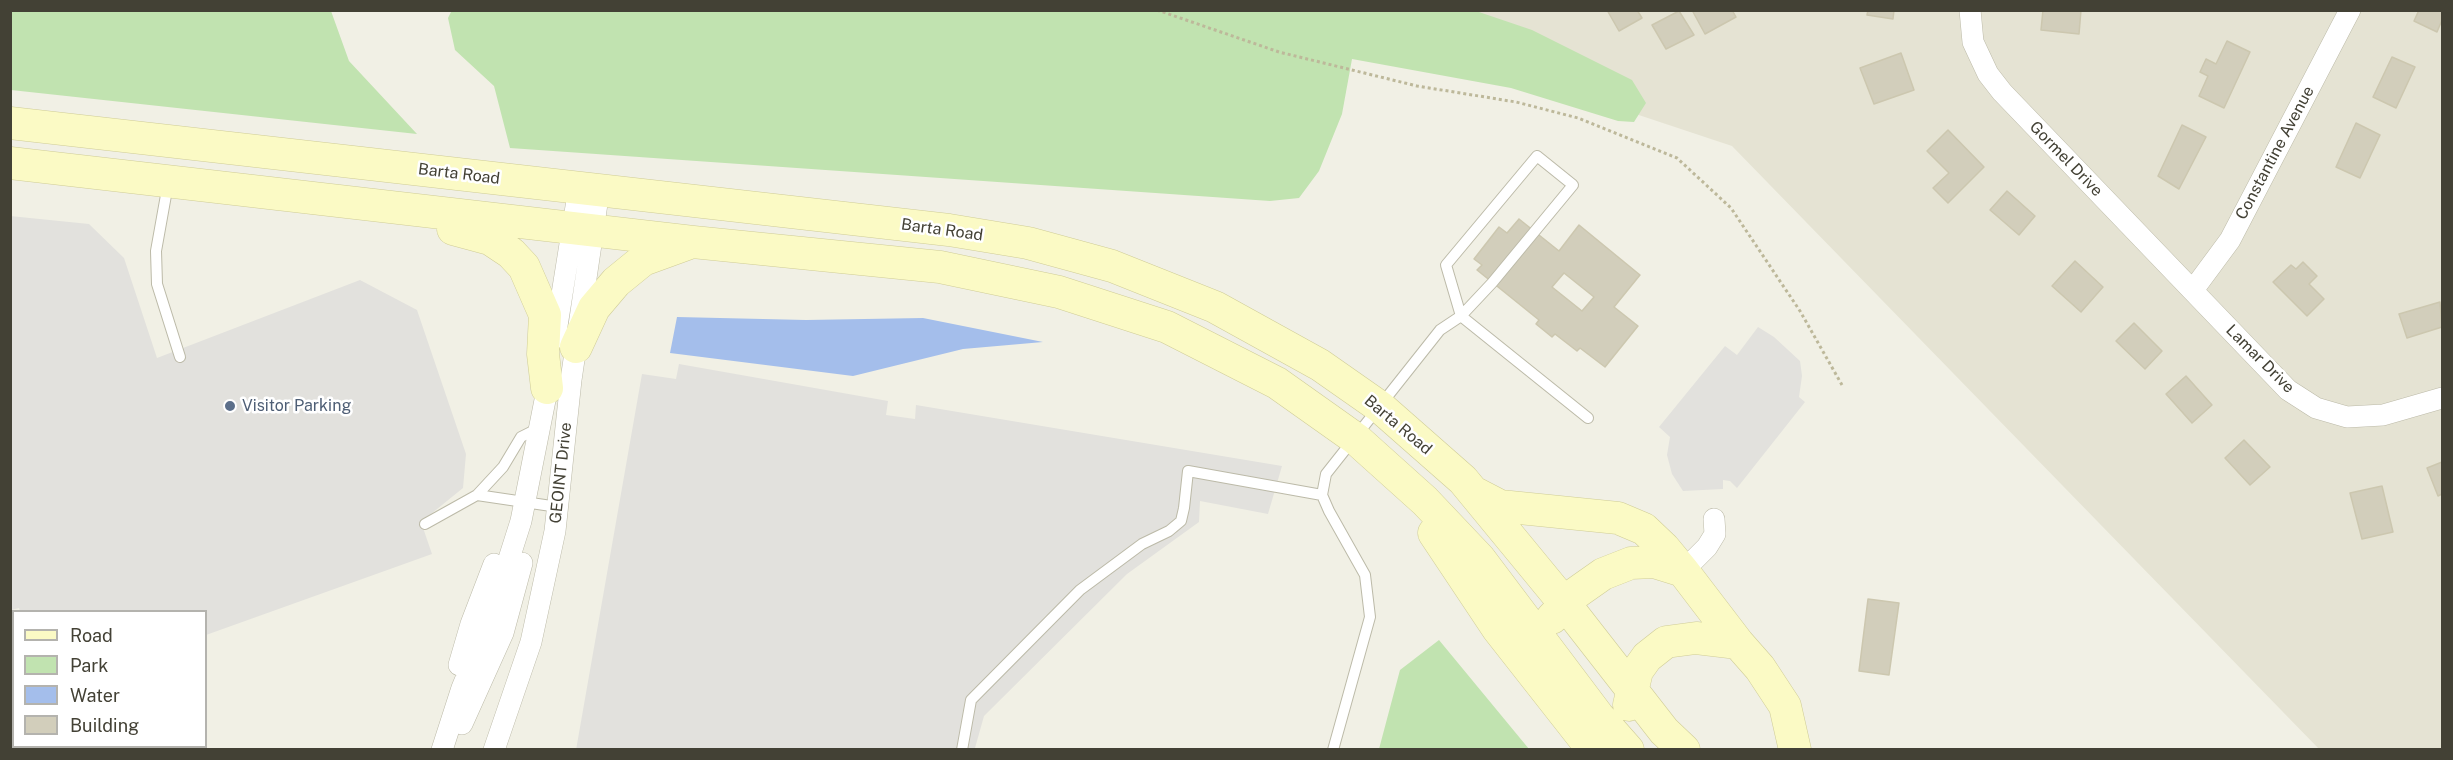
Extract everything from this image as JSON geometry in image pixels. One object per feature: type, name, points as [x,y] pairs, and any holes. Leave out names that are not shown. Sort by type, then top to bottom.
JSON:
[{"type":"street","name":"Gormel Drive","points":[[1970,10],[1973,42],[1988,74],[2002,92],[2193,290]]},
{"type":"street","name":"Constantine Avenue","points":[[2193,290],[2230,240],[2350,10]]},
{"type":"street","name":"Barta Road","points":[[10,123],[949,230],[1028,243],[1112,266],[1215,307],[1320,366],[1380,407],[1463,480],[1565,604],[1664,731],[1684,750]]},
{"type":"street","points":[[10,163],[693,242],[940,267],[1059,292],[1167,327],[1277,383],[1356,439],[1407,485],[1479,558],[1598,716],[1626,747]]},
{"type":"street","points":[[231,188],[393,223],[459,230],[490,239],[511,253],[524,267],[545,315],[543,354],[547,388]]},
{"type":"street","name":"GEOINT Drive","points":[[443,750],[465,721],[503,633],[526,548],[523,512],[547,388],[583,229],[589,189]]},
{"type":"street","name":"GEOINT Drive","points":[[494,750],[531,642],[555,531],[576,347],[583,229]]},
{"type":"street","points":[[576,347],[594,308],[616,282],[643,260],[693,242]]},
{"type":"street","name":"Lamar Drive","points":[[2193,290],[2288,390],[2316,408],[2347,417],[2363,417],[2383,415],[2442,398]]},
{"type":"street","points":[[1407,485],[1425,520],[1498,628],[1593,750]]},
{"type":"street","points":[[1472,491],[1500,506],[1618,518],[1644,530],[1664,548],[1738,644],[1760,668],[1785,706],[1795,750]]},
{"type":"street","name":"GEOINT Drive","points":[[443,750],[457,675],[471,624],[504,541],[523,512]]},
{"type":"street","points":[[1683,572],[1707,547],[1715,534],[1714,519]]},
{"type":"street","points":[[1545,645],[1547,627],[1556,612],[1603,574],[1630,563],[1654,562],[1683,572]]},
{"type":"street","points":[[1626,747],[1632,688],[1637,671],[1647,657],[1666,642],[1696,638],[1738,644]]},
{"type":"lane","points":[[1333,750],[1370,616],[1365,575],[1322,495],[1326,474],[1440,330],[1461,316],[1492,283],[1573,185],[1537,156],[1446,265],[1461,316],[1588,418]]},
{"type":"lane","points":[[168,181],[156,251],[157,284],[180,357]]},
{"type":"lane","points":[[424,524],[477,495],[503,467],[520,437],[539,428]]},
{"type":"lane","points":[[962,750],[971,700],[1080,590],[1142,544],[1169,531],[1181,520],[1188,471],[1322,495]]},
{"type":"lane","points":[[477,495],[523,512],[558,507]]},
{"type":"shaded area","points":[[1326,11],[2442,11],[2442,749],[2319,749],[1732,146]]},
{"type":"shaded area","name":"Visitor Parking","points":[[10,216],[89,224],[124,258],[157,358],[360,280],[417,310],[466,454],[463,488],[421,522],[432,554],[207,635],[207,610],[20,610],[19,608],[11,610]]},
{"type":"shaded area","points":[[1758,327],[1774,337],[1800,361],[1802,376],[1799,397],[1805,402],[1737,488],[1730,481],[1723,480],[1723,489],[1683,491],[1672,474],[1667,455],[1670,437],[1659,427],[1725,346],[1737,355]]},
{"type":"shaded area","points":[[679,364],[888,401],[886,415],[915,419],[916,405],[1282,466],[1268,514],[1200,501],[1199,522],[1127,574],[984,716],[975,748],[980,749],[576,750],[642,374],[676,379]]},
{"type":"green space","points":[[11,10],[331,11],[349,61],[417,134],[11,90]]},
{"type":"green space","points":[[452,10],[1476,11],[1532,30],[1632,80],[1646,103],[1634,122],[1618,121],[1511,88],[1352,59],[1342,114],[1319,171],[1299,198],[1270,201],[510,148],[494,86],[455,50],[448,18]]},
{"type":"green space","points":[[1439,640],[1529,749],[1379,749],[1400,670]]},
{"type":"water","points":[[677,317],[806,320],[923,318],[1043,342],[963,349],[853,376],[670,353]]},
{"type":"building","points":[[1607,10],[1637,10],[1642,18],[1619,31]]},
{"type":"building","points":[[1692,10],[1732,10],[1736,17],[1705,34]]},
{"type":"building","points":[[1868,10],[1894,10],[1893,19],[1867,15]]},
{"type":"building","points":[[2043,10],[2081,10],[2079,34],[2041,30]]},
{"type":"building","points":[[2419,10],[2442,10],[2442,20],[2437,32],[2414,21]]},
{"type":"building","points":[[1679,11],[1694,35],[1666,49],[1652,25]]},
{"type":"building","points":[[2227,41],[2250,52],[2224,108],[2199,96],[2208,76],[2200,72],[2206,59],[2216,64]]},
{"type":"building","points":[[1901,53],[1914,90],[1874,104],[1860,68]]},
{"type":"building","points":[[2392,57],[2415,67],[2396,108],[2373,97]]},
{"type":"building","points":[[2356,123],[2380,135],[2360,178],[2336,167]]},
{"type":"building","points":[[2182,125],[2206,137],[2179,189],[2158,176]]},
{"type":"building","points":[[1948,130],[1984,167],[1948,203],[1933,188],[1949,173],[1927,151]]},
{"type":"building","points":[[2007,191],[2035,216],[2019,235],[1990,210]]},
{"type":"building","points":[[1519,219],[1559,251],[1579,225],[1640,275],[1614,307],[1638,326],[1605,367],[1580,348],[1577,351],[1555,334],[1552,337],[1536,324],[1539,320],[1477,270],[1482,265],[1474,259],[1499,227],[1507,233]],"holes":[[[1564,273],[1594,297],[1582,311],[1552,287]]]},
{"type":"building","points":[[2075,261],[2103,287],[2081,312],[2052,286]]},
{"type":"building","points":[[2303,262],[2317,276],[2309,284],[2324,299],[2307,316],[2273,282],[2291,265],[2296,269]]},
{"type":"building","points":[[2440,302],[2442,327],[2407,338],[2399,314]]},
{"type":"building","points":[[2134,323],[2162,351],[2145,369],[2116,341]]},
{"type":"building","points":[[2186,376],[2212,405],[2192,423],[2166,394]]},
{"type":"building","points":[[2244,440],[2270,467],[2250,485],[2225,458]]},
{"type":"building","points":[[2442,462],[2442,494],[2438,496],[2427,468]]},
{"type":"building","points":[[2382,486],[2393,532],[2362,539],[2350,493]]},
{"type":"building","points":[[1868,599],[1899,603],[1889,675],[1859,671]]},
{"type":"place","name":"Visitor Parking","points":[[230,406]]}]
